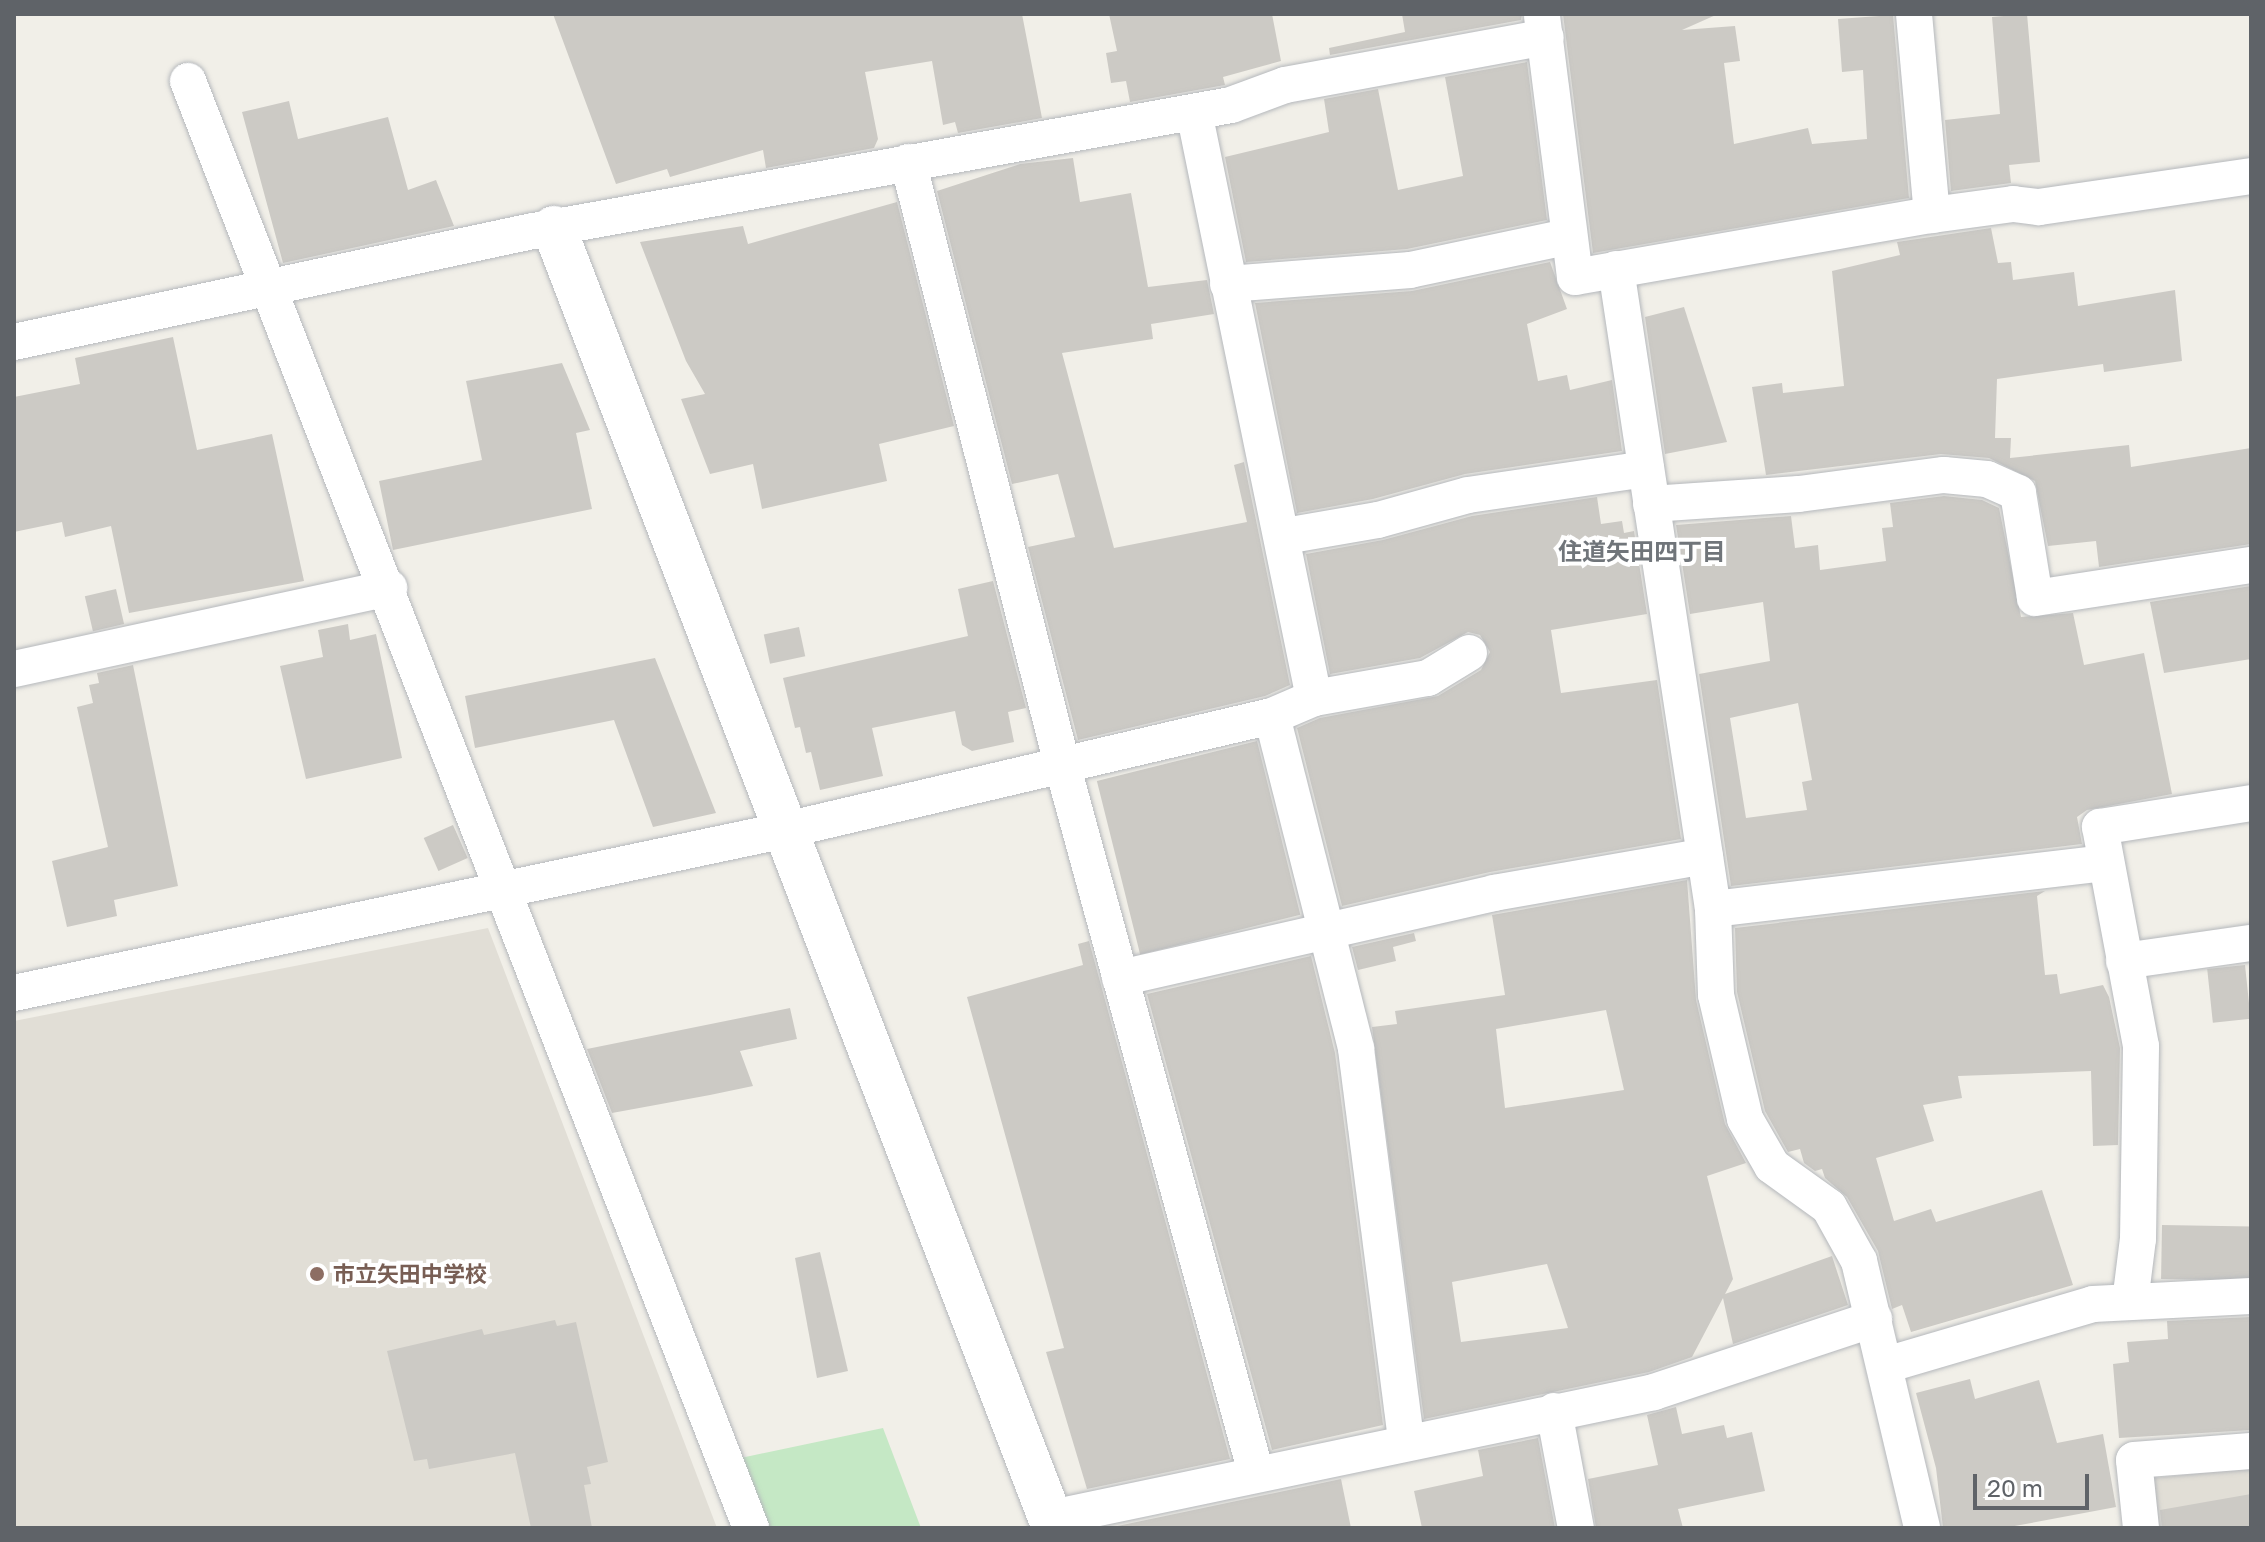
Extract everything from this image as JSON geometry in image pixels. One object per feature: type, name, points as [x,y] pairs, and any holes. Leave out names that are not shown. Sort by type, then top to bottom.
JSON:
[{"type":"street","points":[[1914,14],[1932,215]]},
{"type":"street","points":[[14,342],[272,285],[554,228],[1231,105],[1285,85],[1544,26],[1567,237],[1575,277],[1932,215],[2013,204],[2039,207],[2251,176]]},
{"type":"street","points":[[188,81],[272,285],[751,1528]]},
{"type":"street","points":[[1194,112],[1228,284],[1285,536],[1314,698]]},
{"type":"street","points":[[908,162],[1062,764],[1256,1473]]},
{"type":"street","points":[[554,228],[790,829],[1052,1523],[1256,1473],[1654,1392],[1874,1319]]},
{"type":"street","points":[[1228,284],[1410,270],[1567,237]]},
{"type":"street","points":[[1616,269],[1713,909],[1716,995],[1745,1119],[1772,1166],[1829,1207],[1859,1261],[1922,1528]]},
{"type":"street","points":[[1285,536],[1378,520],[1468,495],[1646,469]]},
{"type":"street","points":[[1651,504],[1799,494],[1944,475],[1987,479],[2018,493],[2035,598],[2251,565]]},
{"type":"street","points":[[14,669],[389,588]]},
{"type":"street","points":[[14,993],[790,829],[1272,716],[1314,698],[1428,678],[1469,653]]},
{"type":"street","points":[[1272,716],[1356,1049],[1406,1441]]},
{"type":"street","points":[[2130,1302],[2138,1239],[2141,1046],[2103,863],[2100,827],[2251,803]]},
{"type":"street","points":[[1120,978],[1494,893],[1705,856]]},
{"type":"street","points":[[1713,909],[2103,863]]},
{"type":"street","points":[[2124,961],[2251,943]]},
{"type":"street","points":[[1886,1365],[2093,1304],[2251,1296]]},
{"type":"street","points":[[1554,1411],[1576,1528]]},
{"type":"street","points":[[2141,1528],[2134,1460],[2251,1451]]},
{"type":"shaded area","name":"市立矢田中学校","points":[[488,928],[717,1528],[14,1528],[14,1021]]},
{"type":"shaded area","points":[[2251,1468],[2251,1528],[2154,1528],[2154,1478]]},
{"type":"green space","points":[[883,1428],[921,1528],[763,1528],[736,1459]]},
{"type":"building","points":[[553,14],[1022,14],[1042,118],[958,133],[955,122],[943,125],[932,61],[865,72],[878,139],[874,148],[766,168],[763,150],[670,177],[667,169],[616,184]]},
{"type":"building","points":[[1109,14],[1272,14],[1281,61],[1223,77],[1225,85],[1130,102],[1126,81],[1111,83],[1106,53],[1117,51]]},
{"type":"building","points":[[1402,14],[1522,14],[1521,20],[1330,55],[1329,48],[1405,32]]},
{"type":"building","points":[[1563,14],[1718,14],[1682,30],[1735,26],[1740,61],[1724,63],[1734,144],[1808,128],[1812,144],[1867,139],[1863,70],[1842,72],[1838,19],[1893,15],[1909,198],[1593,253]]},
{"type":"building","points":[[2027,14],[2040,162],[2009,165],[2011,183],[1951,191],[1945,120],[2000,114],[1992,17]]},
{"type":"building","points":[[1527,62],[1547,220],[1407,249],[1246,262],[1225,157],[1329,132],[1324,99],[1378,89],[1398,190],[1463,176],[1445,77]]},
{"type":"building","points":[[289,101],[298,139],[388,117],[408,190],[436,180],[454,226],[283,263],[242,112]]},
{"type":"building","points":[[1073,158],[1080,202],[1131,193],[1148,287],[1207,280],[1214,314],[1151,324],[1153,339],[1062,353],[1114,548],[1247,522],[1234,465],[1244,462],[1290,685],[1265,696],[1078,740],[1028,547],[1075,537],[1058,474],[1012,484],[937,191],[1020,164]]},
{"type":"building","points":[[897,202],[954,426],[879,444],[887,481],[762,509],[753,464],[710,474],[681,399],[705,394],[686,361],[640,242],[743,226],[748,244]]},
{"type":"building","points":[[1991,228],[1998,263],[2011,262],[2013,280],[2074,272],[2078,306],[2175,290],[2182,361],[2104,372],[2103,364],[1997,379],[1995,438],[2011,438],[2010,458],[2129,445],[2131,467],[2251,448],[2251,544],[2099,567],[2096,541],[2048,546],[2035,481],[1989,458],[1941,454],[1766,475],[1752,387],[1782,383],[1783,393],[1844,386],[1832,271],[1900,255],[1897,242]]},
{"type":"building","points":[[1550,262],[1567,309],[1527,324],[1538,381],[1567,375],[1570,390],[1612,380],[1622,451],[1465,474],[1373,499],[1297,513],[1255,303],[1412,291]]},
{"type":"building","points":[[1684,307],[1727,442],[1665,454],[1645,317]]},
{"type":"building","points":[[173,337],[197,450],[272,434],[304,581],[129,613],[111,526],[65,537],[62,522],[14,532],[14,397],[80,384],[75,358]]},
{"type":"building","points":[[562,363],[590,430],[576,433],[592,509],[393,550],[379,481],[482,460],[466,381]]},
{"type":"building","points":[[1944,496],[1982,500],[1999,508],[2021,617],[2073,613],[2084,665],[2144,653],[2172,794],[2087,810],[2077,817],[2082,844],[1731,886],[1699,674],[1770,661],[1763,602],[1690,614],[1676,525],[1791,516],[1795,548],[1818,545],[1820,570],[1886,561],[1882,528],[1893,527],[1890,503]],"holes":[[[1798,703],[1812,780],[1802,782],[1807,810],[1746,818],[1730,718]]]},
{"type":"building","points":[[1597,497],[1601,524],[1622,521],[1624,533],[1634,531],[1647,614],[1551,630],[1561,693],[1657,680],[1681,839],[1490,872],[1342,906],[1297,728],[1320,718],[1438,696],[1481,670],[1490,652],[1480,635],[1468,632],[1420,658],[1330,674],[1306,554],[1383,540],[1472,516]]},
{"type":"building","points":[[993,581],[1026,708],[1008,712],[1014,742],[972,751],[962,745],[955,711],[872,728],[883,776],[820,790],[811,752],[806,753],[800,727],[795,728],[783,678],[968,636],[958,589]]},
{"type":"building","points":[[2251,586],[2251,659],[2164,673],[2150,602]]},
{"type":"building","points":[[116,589],[124,624],[93,631],[85,596]]},
{"type":"building","points":[[348,624],[350,640],[376,634],[402,758],[306,779],[280,666],[323,657],[318,630]]},
{"type":"building","points":[[799,627],[805,656],[770,664],[764,634]]},
{"type":"building","points":[[655,658],[716,813],[653,827],[614,720],[475,748],[465,696]]},
{"type":"building","points":[[133,665],[178,886],[114,900],[117,916],[67,927],[52,861],[108,847],[77,707],[93,703],[89,685],[99,683],[97,673]]},
{"type":"building","points":[[1257,741],[1300,915],[1140,955],[1097,781]]},
{"type":"building","points":[[453,825],[468,858],[438,871],[424,838]]},
{"type":"building","points":[[1687,880],[1696,1000],[1725,1124],[1746,1163],[1707,1176],[1733,1279],[1725,1294],[1832,1256],[1848,1305],[1733,1344],[1723,1298],[1692,1357],[1649,1372],[1424,1419],[1372,1027],[1397,1024],[1395,1011],[1505,995],[1492,915]],"holes":[[[1606,1010],[1624,1090],[1505,1108],[1496,1029]],[[1547,1264],[1568,1328],[1461,1342],[1452,1282]]]},
{"type":"building","points":[[2045,891],[2037,896],[2045,975],[2057,974],[2060,994],[2103,985],[2109,997],[2120,1048],[2118,1145],[2093,1146],[2091,1071],[1958,1076],[1962,1098],[1923,1105],[1934,1141],[1876,1158],[1894,1221],[1931,1209],[1936,1222],[2042,1190],[2073,1285],[1911,1332],[1902,1305],[1892,1309],[1878,1251],[1847,1197],[1825,1178],[1822,1169],[1815,1171],[1804,1163],[1800,1149],[1788,1152],[1765,1111],[1737,992],[1735,928]]},
{"type":"building","points":[[1414,933],[1416,941],[1393,947],[1396,961],[1358,970],[1352,947]]},
{"type":"building","points":[[1089,941],[1230,1459],[1087,1489],[1046,1352],[1064,1348],[967,997],[1083,965],[1078,944]]},
{"type":"building","points":[[1311,956],[1335,1053],[1383,1425],[1272,1450],[1147,994]]},
{"type":"building","points":[[2245,965],[2251,1019],[2213,1023],[2207,969]]},
{"type":"building","points":[[790,1008],[797,1039],[740,1051],[753,1086],[710,1095],[612,1113],[587,1049]]},
{"type":"building","points":[[2162,1225],[2251,1227],[2250,1281],[2161,1279]]},
{"type":"building","points":[[820,1252],[848,1371],[817,1378],[795,1258]]},
{"type":"building","points":[[2251,1317],[2251,1430],[2119,1438],[2113,1364],[2129,1362],[2127,1342],[2168,1339],[2167,1321]]},
{"type":"building","points":[[555,1320],[557,1326],[576,1322],[608,1462],[587,1467],[591,1484],[584,1485],[592,1528],[531,1528],[515,1453],[429,1469],[427,1459],[414,1461],[387,1351],[482,1329],[484,1335]]},
{"type":"building","points":[[1970,1379],[1975,1399],[2039,1380],[2057,1443],[2103,1434],[2116,1507],[2004,1528],[1943,1528],[1936,1468],[1916,1393]]},
{"type":"building","points":[[1676,1407],[1682,1434],[1724,1425],[1727,1438],[1752,1432],[1765,1491],[1678,1509],[1683,1528],[1596,1528],[1588,1479],[1658,1465],[1647,1415]]},
{"type":"building","points":[[1538,1438],[1555,1528],[1422,1528],[1414,1491],[1483,1476],[1478,1450]]},
{"type":"building","points":[[1341,1479],[1351,1528],[1108,1528]]},
{"type":"building","points":[[2251,1494],[2251,1528],[2162,1528],[2160,1510]]},
{"type":"place","name":"市立矢田中学校","points":[[317,1274]]},
{"type":"district","name":"住道矢田四丁目","points":[[1642,551]]}]
